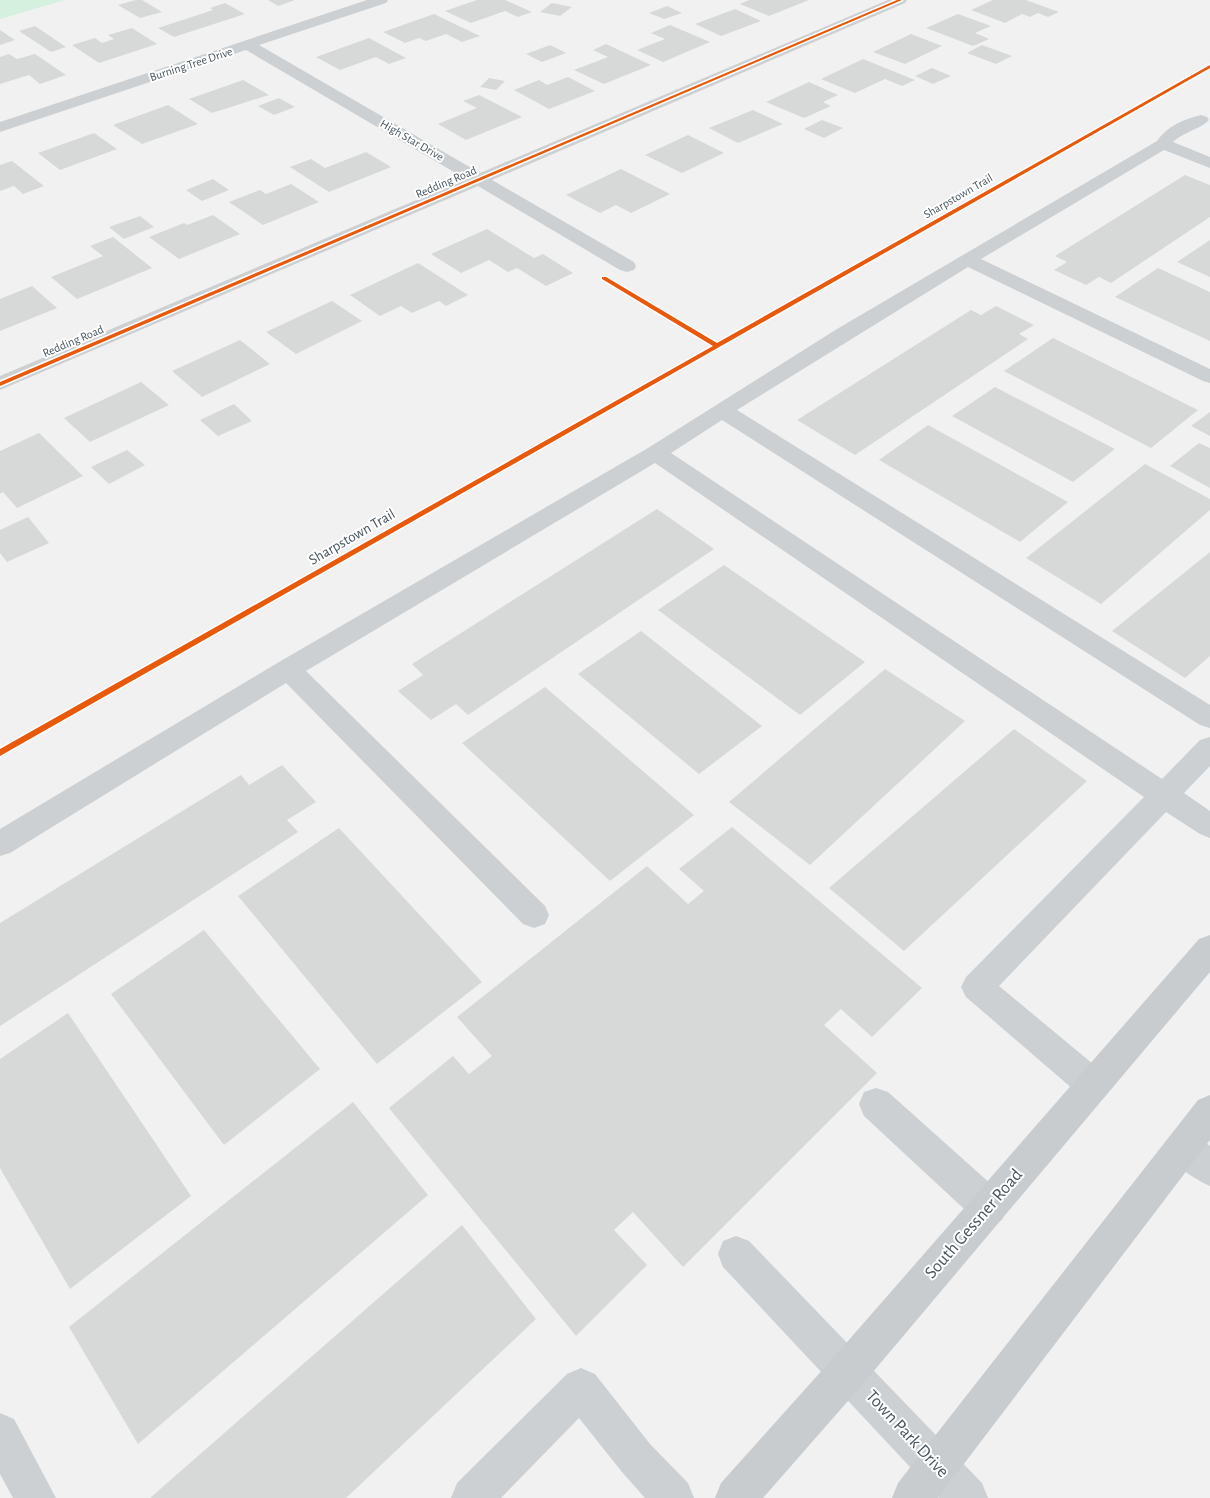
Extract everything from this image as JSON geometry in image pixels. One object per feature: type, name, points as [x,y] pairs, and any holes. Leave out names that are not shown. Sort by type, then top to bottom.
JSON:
[{"type":"main road","name":"South Gessner Road","points":[[736,1498],[848,1371],[1210,949]]},
{"type":"main road","points":[[913,1498],[1197,1158],[1210,1112]]},
{"type":"street","name":"Burning Tree Drive","points":[[0,127],[381,0]]},
{"type":"street","name":"Redding Road","points":[[0,384],[900,0]]},
{"type":"street","name":"High Star Drive","points":[[248,45],[627,266]]},
{"type":"street","points":[[0,844],[288,669],[656,453],[722,410],[967,259],[1163,144],[1166,138],[1194,122],[1207,120]]},
{"type":"street","points":[[1163,144],[1189,147],[1210,163]]},
{"type":"street","points":[[967,259],[1210,377]]},
{"type":"street","points":[[722,410],[1210,718]]},
{"type":"street","points":[[656,453],[1210,826]]},
{"type":"street","points":[[288,669],[534,915]]},
{"type":"street","points":[[1093,1085],[977,987],[1210,748]]},
{"type":"street","points":[[876,1104],[989,1207]]},
{"type":"street","name":"Town Park Drive","points":[[736,1254],[967,1498]]},
{"type":"street","points":[[472,1498],[581,1388],[636,1458],[673,1498]]},
{"type":"street","points":[[0,1433],[35,1498]]},
{"type":"green space","points":[[0,0],[65,0],[0,19]]},
{"type":"building","points":[[142,0],[162,12],[140,18],[118,5]]},
{"type":"building","points":[[268,0],[295,0],[278,6]]},
{"type":"building","points":[[477,0],[505,0],[532,12],[518,17],[505,11],[471,23],[445,11]]},
{"type":"building","points":[[749,0],[809,0],[769,16],[740,4]]},
{"type":"building","points":[[993,0],[1026,0],[1059,12],[1048,17],[1038,13],[1030,17],[1022,14],[1005,23],[971,10]]},
{"type":"building","points":[[225,3],[245,14],[174,37],[158,28],[213,10],[210,8]]},
{"type":"building","points":[[552,3],[572,7],[560,16],[540,12]]},
{"type":"building","points":[[667,6],[682,13],[664,19],[649,13]]},
{"type":"building","points":[[735,9],[761,21],[721,36],[695,24]]},
{"type":"building","points":[[434,14],[480,36],[462,42],[446,34],[426,41],[419,38],[405,43],[383,32]]},
{"type":"building","points":[[958,14],[991,26],[975,33],[989,39],[973,46],[926,28]]},
{"type":"building","points":[[670,25],[710,42],[663,62],[637,50],[665,39],[651,33]]},
{"type":"building","points":[[35,26],[66,47],[51,52],[19,31]]},
{"type":"building","points":[[132,28],[157,44],[99,63],[72,45],[95,38],[102,43],[114,39],[108,35]]},
{"type":"building","points":[[0,30],[15,40],[0,45]]},
{"type":"building","points":[[911,34],[942,46],[905,64],[873,52]]},
{"type":"building","points":[[369,38],[406,58],[389,64],[376,57],[340,70],[316,57]]},
{"type":"building","points":[[606,44],[651,65],[604,84],[574,70],[608,57],[593,50]]},
{"type":"building","points":[[550,45],[566,53],[542,62],[526,54]]},
{"type":"building","points":[[982,45],[1012,56],[996,64],[967,53]]},
{"type":"building","points":[[9,54],[17,59],[35,54],[66,75],[40,84],[29,75],[0,84],[0,57]]},
{"type":"building","points":[[863,59],[915,80],[902,86],[885,79],[855,93],[821,79]]},
{"type":"building","points":[[932,68],[951,76],[933,84],[915,76]]},
{"type":"building","points":[[568,77],[595,91],[549,109],[514,90],[539,80],[547,85]]},
{"type":"building","points":[[489,78],[505,81],[496,90],[480,87]]},
{"type":"building","points":[[243,80],[269,95],[212,113],[189,99]]},
{"type":"building","points":[[809,82],[838,95],[823,102],[831,106],[804,118],[766,102]]},
{"type":"building","points":[[479,95],[522,117],[466,140],[438,124],[477,108],[463,101]]},
{"type":"building","points":[[279,98],[295,107],[274,115],[258,106]]},
{"type":"building","points":[[168,105],[198,124],[142,144],[113,125]]},
{"type":"building","points":[[753,110],[783,124],[738,143],[709,128]]},
{"type":"building","points":[[822,120],[843,128],[824,138],[804,129]]},
{"type":"building","points":[[94,133],[117,149],[60,170],[38,153]]},
{"type":"building","points":[[688,135],[724,153],[682,173],[645,155]]},
{"type":"building","points":[[366,152],[391,167],[329,192],[290,167],[311,159],[325,168]]},
{"type":"building","points":[[12,161],[44,186],[23,194],[14,186],[0,191],[0,165]]},
{"type":"building","points":[[621,169],[670,194],[631,213],[616,205],[600,213],[566,195]]},
{"type":"building","points":[[1185,175],[1210,185],[1210,217],[1111,283],[1099,277],[1086,285],[1054,270],[1067,262],[1055,256]]},
{"type":"building","points":[[213,179],[229,190],[202,201],[186,190]]},
{"type":"building","points":[[291,184],[319,202],[263,225],[229,202],[260,190],[266,194]]},
{"type":"building","points":[[213,215],[240,234],[179,259],[149,237],[184,223],[187,225]]},
{"type":"building","points":[[140,216],[154,227],[124,239],[109,227]]},
{"type":"building","points":[[487,229],[534,258],[543,254],[573,273],[546,286],[517,268],[508,272],[489,260],[461,273],[431,254]]},
{"type":"building","points":[[113,237],[152,268],[77,299],[51,277],[103,256],[90,246]]},
{"type":"building","points":[[1210,240],[1210,277],[1177,262]]},
{"type":"building","points":[[418,263],[468,295],[446,306],[439,301],[412,313],[401,306],[380,316],[350,295]]},
{"type":"building","points":[[1158,268],[1210,292],[1210,341],[1115,297]]},
{"type":"building","points":[[32,286],[57,308],[0,331],[0,299]]},
{"type":"building","points":[[332,301],[362,321],[296,354],[266,332]]},
{"type":"building","points":[[996,306],[1034,325],[1019,334],[1028,339],[855,455],[797,420],[971,310],[981,315]]},
{"type":"building","points":[[1053,338],[1198,410],[1151,448],[1004,371]]},
{"type":"building","points":[[240,340],[270,364],[202,397],[172,371]]},
{"type":"building","points":[[141,382],[169,405],[90,442],[64,418]]},
{"type":"building","points":[[995,387],[1115,449],[1073,482],[952,416]]},
{"type":"building","points":[[234,404],[252,421],[218,436],[200,420]]},
{"type":"building","points":[[1210,412],[1210,436],[1191,426]]},
{"type":"building","points":[[928,425],[1068,502],[1020,542],[879,460]]},
{"type":"building","points":[[39,433],[83,476],[17,508],[3,492],[0,494],[0,451]]},
{"type":"building","points":[[1199,443],[1210,448],[1210,488],[1170,466]]},
{"type":"building","points":[[127,450],[145,465],[109,484],[91,467]]},
{"type":"building","points":[[1145,464],[1210,499],[1210,510],[1101,604],[1026,558]]},
{"type":"building","points":[[657,509],[714,549],[468,715],[456,704],[431,720],[398,691],[423,675],[412,664]]},
{"type":"building","points":[[28,517],[49,543],[7,562],[0,553],[0,530]]},
{"type":"building","points":[[1210,552],[1210,656],[1185,678],[1112,631]]},
{"type":"building","points":[[724,565],[865,662],[800,715],[658,610]]},
{"type":"building","points":[[641,631],[762,726],[699,774],[578,674]]},
{"type":"building","points":[[885,669],[965,721],[810,865],[729,802]]},
{"type":"building","points":[[545,687],[694,815],[610,881],[462,743]]},
{"type":"building","points":[[1014,729],[1087,781],[904,951],[829,888]]},
{"type":"building","points":[[282,765],[316,802],[287,820],[298,832],[0,1026],[0,923],[241,775],[249,785]]},
{"type":"building","points":[[732,827],[922,988],[872,1037],[841,1009],[824,1025],[877,1073],[683,1267],[633,1212],[614,1230],[647,1265],[576,1336],[389,1108],[453,1056],[469,1074],[492,1056],[457,1017],[647,866],[688,904],[704,891],[679,869]]},
{"type":"building","points":[[339,828],[482,982],[377,1064],[238,896]]},
{"type":"building","points":[[204,930],[320,1069],[224,1145],[111,994]]},
{"type":"building","points":[[68,1013],[191,1196],[70,1289],[0,1168],[0,1059]]},
{"type":"building","points":[[353,1102],[428,1195],[138,1444],[69,1327]]},
{"type":"building","points":[[462,1225],[536,1319],[346,1498],[150,1498]]},
{"type":"cycle path","points":[[0,384],[900,0]]},
{"type":"cycle path","name":"Sharpstown Trail","points":[[0,753],[1210,66]]},
{"type":"cycle path","points":[[604,278],[718,346]]}]
